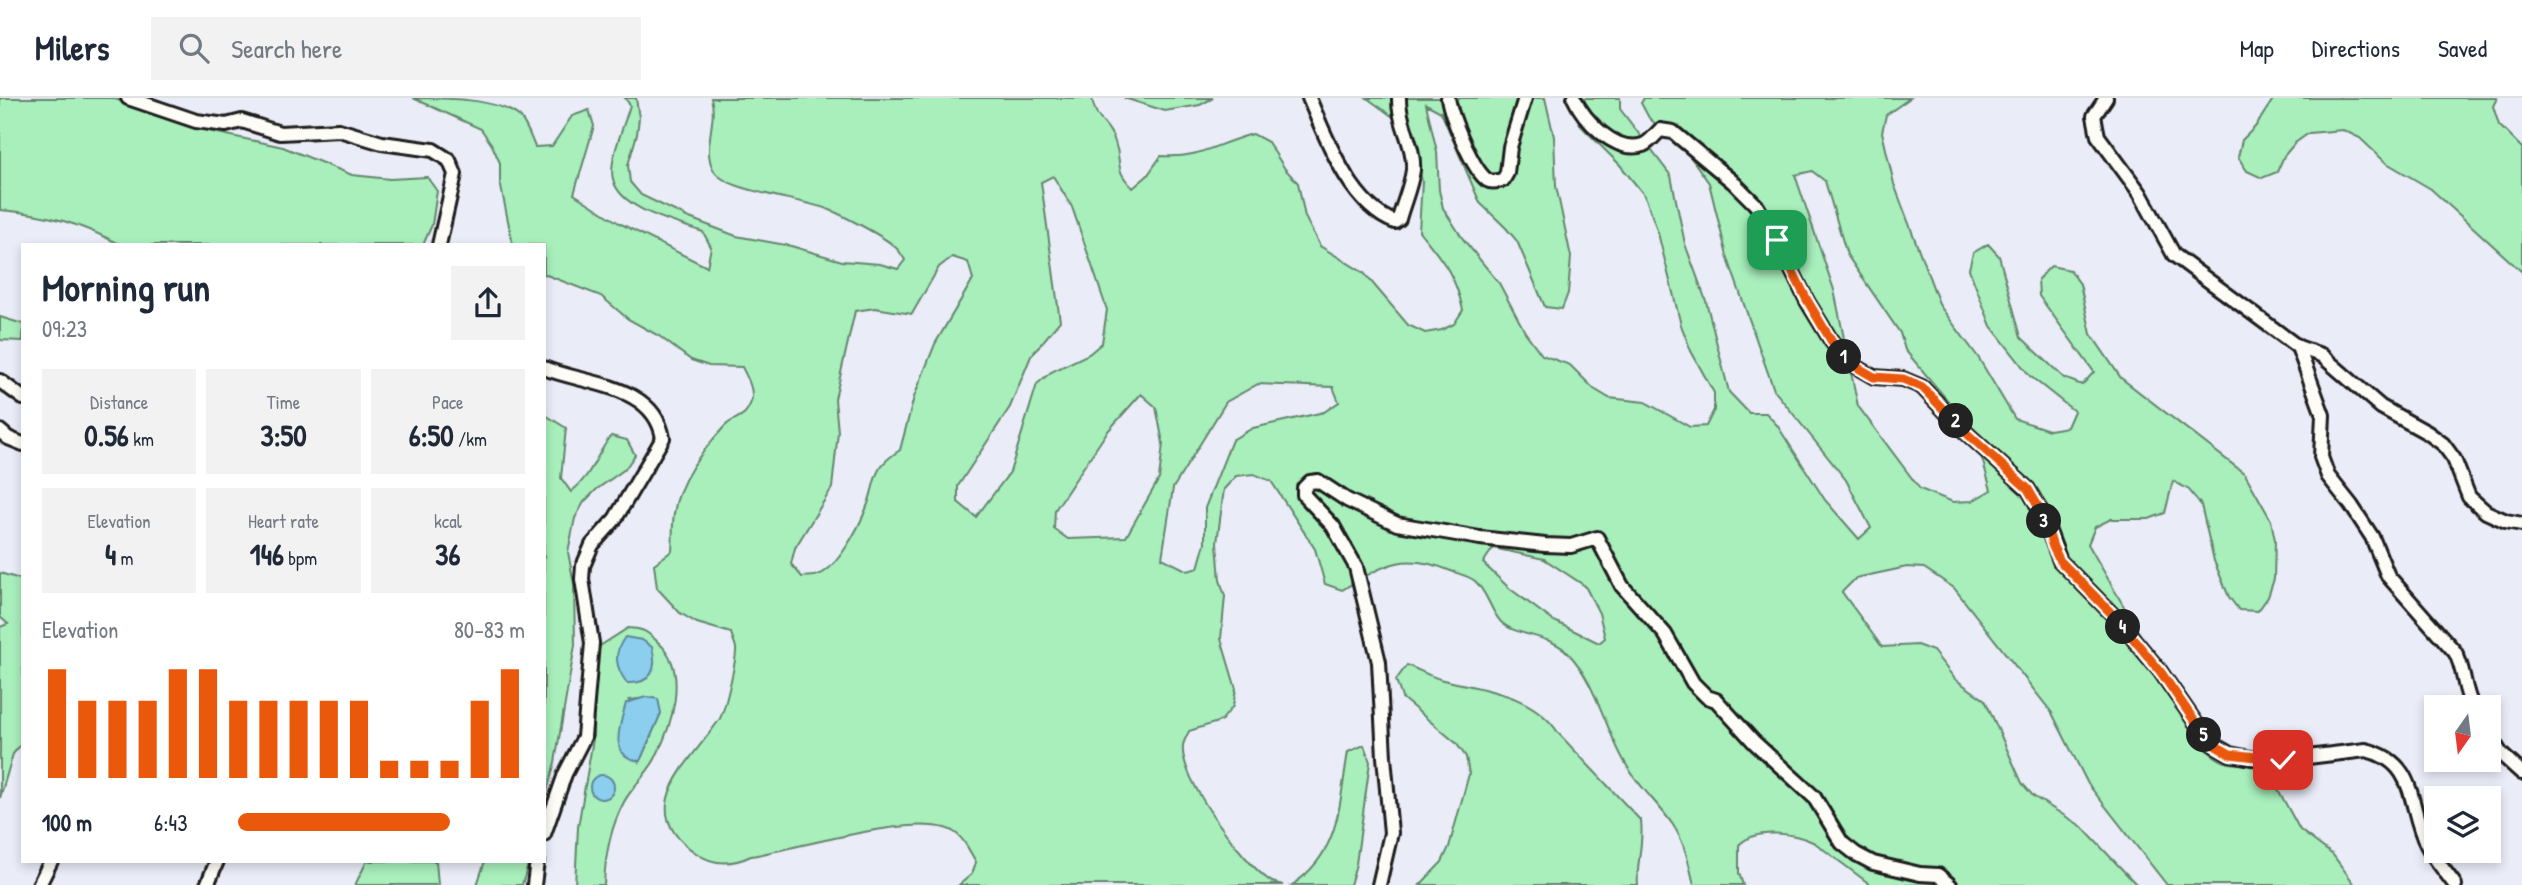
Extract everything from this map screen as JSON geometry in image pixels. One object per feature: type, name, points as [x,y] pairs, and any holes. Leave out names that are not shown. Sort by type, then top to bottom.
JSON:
[{"type":"street","points":[[128,98],[196,121],[226,125],[242,121],[280,133],[339,130],[382,143],[433,150],[449,160],[455,174],[439,243]]},
{"type":"street","points":[[1309,98],[1342,171],[1383,218],[1395,222],[1399,219],[1413,170],[1399,111],[1399,98]]},
{"type":"street","points":[[1448,98],[1474,164],[1491,182],[1503,180],[1507,173],[1510,147],[1525,98]]},
{"type":"street","points":[[1574,98],[1595,127],[1622,146],[1644,145],[1660,130],[1673,132],[1756,205],[1807,300],[1832,342],[1848,362],[1874,377],[1903,379],[1922,387],[1962,429],[2028,489],[2042,513],[2060,561],[2117,619],[2160,671],[2209,742],[2230,754],[2251,758],[2283,760],[2366,750],[2395,763],[2406,780],[2426,844],[2455,885]]},
{"type":"street","points":[[2106,98],[2094,116],[2098,135],[2140,193],[2174,255],[2298,347],[2321,355],[2381,407],[2443,444],[2454,459],[2469,497],[2486,512],[2522,524]]},
{"type":"street","points":[[2298,347],[2323,415],[2321,457],[2328,476],[2371,537],[2388,576],[2455,652],[2462,663],[2468,695]]},
{"type":"street","points":[[546,369],[567,377],[612,387],[641,400],[661,424],[663,438],[615,519],[592,545],[583,566],[582,579],[592,643],[584,737],[565,774],[546,828]]},
{"type":"street","points":[[0,381],[21,397]]},
{"type":"street","points":[[0,431],[21,443]]},
{"type":"street","points":[[1379,885],[1391,833],[1378,662],[1356,567],[1334,526],[1304,495],[1304,488],[1310,482],[1318,481],[1347,500],[1397,524],[1480,538],[1545,545],[1571,546],[1597,538],[1622,586],[1665,634],[1693,683],[1707,697],[1716,700],[1754,742],[1814,797],[1842,843],[1872,863],[1920,874],[1938,875],[1950,885]]},
{"type":"street","points":[[2501,754],[2522,773]]},
{"type":"street","points":[[39,885],[50,863]]},
{"type":"street","points":[[208,885],[216,863]]},
{"type":"street","points":[[534,885],[537,863]]},
{"type":"green space","points":[[0,98],[112,98],[199,129],[283,147],[352,175],[390,179],[427,177],[437,191],[432,225],[424,243],[117,243],[63,221],[0,210]]},
{"type":"green space","points":[[413,98],[470,100],[498,106],[520,117],[535,147],[552,146],[572,116],[589,110],[594,126],[574,194],[619,223],[707,267],[711,247],[703,232],[637,207],[618,190],[613,179],[615,153],[630,105],[625,98],[636,98],[639,118],[628,165],[630,182],[641,195],[736,236],[791,246],[842,261],[880,264],[898,269],[905,260],[898,250],[854,222],[818,206],[750,190],[722,178],[714,171],[709,154],[713,116],[711,98],[1092,98],[1096,112],[1112,135],[1123,176],[1133,188],[1147,176],[1161,156],[1198,153],[1253,134],[1268,142],[1285,169],[1298,183],[1305,217],[1320,246],[1364,273],[1408,325],[1425,333],[1442,330],[1454,324],[1463,310],[1460,297],[1452,276],[1419,231],[1422,181],[1411,130],[1367,98],[1545,98],[1554,137],[1556,186],[1571,257],[1568,293],[1562,309],[1545,307],[1517,241],[1480,203],[1441,112],[1426,104],[1437,152],[1443,208],[1463,239],[1499,283],[1525,332],[1542,355],[1570,365],[1594,389],[1609,398],[1645,402],[1690,427],[1706,426],[1714,410],[1714,393],[1691,351],[1681,325],[1658,233],[1645,196],[1620,165],[1580,125],[1577,98],[1620,98],[1620,109],[1671,176],[1685,244],[1706,301],[1729,392],[1749,413],[1766,413],[1777,425],[1825,500],[1859,539],[1871,528],[1846,480],[1774,390],[1727,256],[1709,183],[1689,155],[1649,118],[1641,103],[1644,98],[1910,98],[1886,115],[1882,132],[1894,184],[1940,306],[1978,357],[2015,419],[2049,430],[2067,427],[2074,411],[2030,376],[1991,326],[1969,269],[1973,253],[1988,244],[1999,256],[2021,337],[2064,378],[2082,385],[2094,372],[2039,296],[2038,279],[2051,266],[2070,270],[2080,284],[2091,334],[2121,378],[2245,474],[2271,520],[2275,540],[2274,579],[2268,597],[2258,611],[2239,610],[2229,597],[2214,561],[2201,505],[2189,490],[2173,481],[2165,513],[2149,519],[2111,519],[2095,527],[2088,544],[2205,748],[2222,761],[2267,769],[2300,830],[2333,855],[2355,885],[2167,885],[2088,784],[2052,713],[1954,588],[1924,568],[1907,567],[1856,578],[1842,592],[1882,647],[1917,645],[1933,651],[1955,679],[1985,700],[2022,783],[2033,796],[2081,826],[2137,885],[1871,885],[1815,843],[1787,834],[1765,834],[1746,839],[1739,845],[1739,873],[1743,885],[1694,885],[1681,839],[1627,766],[1586,678],[1568,653],[1551,642],[1507,627],[1497,617],[1475,581],[1434,565],[1419,562],[1394,564],[1342,590],[1325,584],[1315,549],[1271,481],[1254,474],[1236,476],[1224,489],[1217,543],[1220,580],[1225,596],[1221,639],[1236,689],[1233,706],[1221,721],[1189,731],[1183,746],[1184,760],[1202,798],[1229,838],[1270,881],[1284,885],[959,885],[972,874],[976,862],[958,835],[937,826],[886,828],[737,861],[710,860],[696,853],[677,836],[668,820],[667,803],[672,786],[682,769],[719,720],[730,684],[736,648],[731,633],[697,623],[680,613],[657,588],[654,564],[672,551],[676,502],[686,478],[716,436],[748,408],[752,398],[750,384],[742,367],[709,366],[691,360],[659,336],[628,319],[601,296],[546,275],[546,243],[513,243],[500,182],[500,163],[481,129]],"holes":[[[1812,171],[1825,181],[1847,255],[1900,333],[1905,350],[1960,415],[1981,455],[1991,490],[1972,501],[1953,502],[1920,489],[1858,406],[1834,290],[1795,175]],[[1053,176],[1072,207],[1107,310],[1102,343],[1089,354],[1051,372],[1037,384],[1010,472],[976,517],[958,502],[958,486],[1010,407],[1031,356],[1060,321],[1041,182]],[[952,257],[968,262],[973,279],[935,344],[914,397],[900,450],[879,470],[863,517],[840,556],[833,565],[816,576],[802,577],[791,564],[795,548],[832,488],[838,432],[835,399],[855,311],[875,308],[912,314],[939,267]],[[1258,384],[1333,387],[1339,402],[1324,412],[1253,428],[1232,440],[1205,508],[1205,543],[1198,568],[1188,571],[1162,558],[1173,488],[1226,402]],[[1141,394],[1156,407],[1163,443],[1159,479],[1126,537],[1068,539],[1054,529],[1055,510],[1107,432]],[[1493,548],[1544,559],[1585,586],[1599,613],[1605,638],[1599,643],[1552,620],[1509,588],[1483,563]]]},
{"type":"green space","points":[[1124,98],[1213,98],[1200,105],[1165,111]]},
{"type":"green space","points":[[2274,98],[2497,98],[2493,106],[2499,125],[2522,148],[2522,272],[2431,189],[2385,162],[2360,138],[2343,130],[2309,133],[2295,143],[2284,156],[2277,172],[2262,178],[2247,171],[2238,157],[2242,140],[2255,127]]},
{"type":"green space","points":[[0,317],[21,323],[21,341],[0,340]]},
{"type":"green space","points":[[546,415],[566,428],[561,478],[571,492],[589,472],[611,436],[627,440],[635,455],[625,469],[584,502],[575,518],[568,552],[574,584],[575,645],[555,762],[546,796]]},
{"type":"green space","points":[[0,573],[21,579],[21,744],[13,754],[0,798],[0,627],[8,624],[0,617]]},
{"type":"green space","points":[[628,628],[643,630],[649,634],[669,656],[674,669],[675,700],[667,731],[655,759],[627,796],[615,822],[607,853],[604,885],[575,885],[578,827],[593,739],[594,661],[600,646]],"holes":[[[654,697],[661,713],[640,761],[629,700]]]},
{"type":"green space","points":[[1407,665],[1438,679],[1507,696],[1536,710],[1549,721],[1641,821],[1638,885],[1420,885],[1442,862],[1449,847],[1469,774],[1466,757],[1456,743],[1402,698],[1396,680]]},
{"type":"green space","points":[[1364,745],[1370,762],[1356,864],[1350,885],[1292,885],[1320,858],[1328,843],[1339,809],[1348,752]]},
{"type":"green space","points":[[366,863],[436,863],[438,885],[355,885]]},
{"type":"green space","points":[[484,863],[528,863],[522,885],[477,885]]},
{"type":"water","points":[[625,637],[642,640],[652,647],[653,668],[651,674],[642,681],[627,683],[620,671],[617,654]]},
{"type":"water","points":[[646,697],[658,699],[661,713],[640,761],[623,753],[618,739],[626,703]]},
{"type":"water","points":[[602,775],[610,779],[614,787],[610,795],[602,799],[594,795],[590,787],[594,779]]},
{"type":"route","points":[[1777,240],[1807,300],[1832,342],[1848,362],[1874,377],[1903,379],[1922,387],[1962,429],[2028,489],[2042,513],[2060,561],[2117,619],[2160,671],[2209,742],[2230,754],[2283,760]]}]
